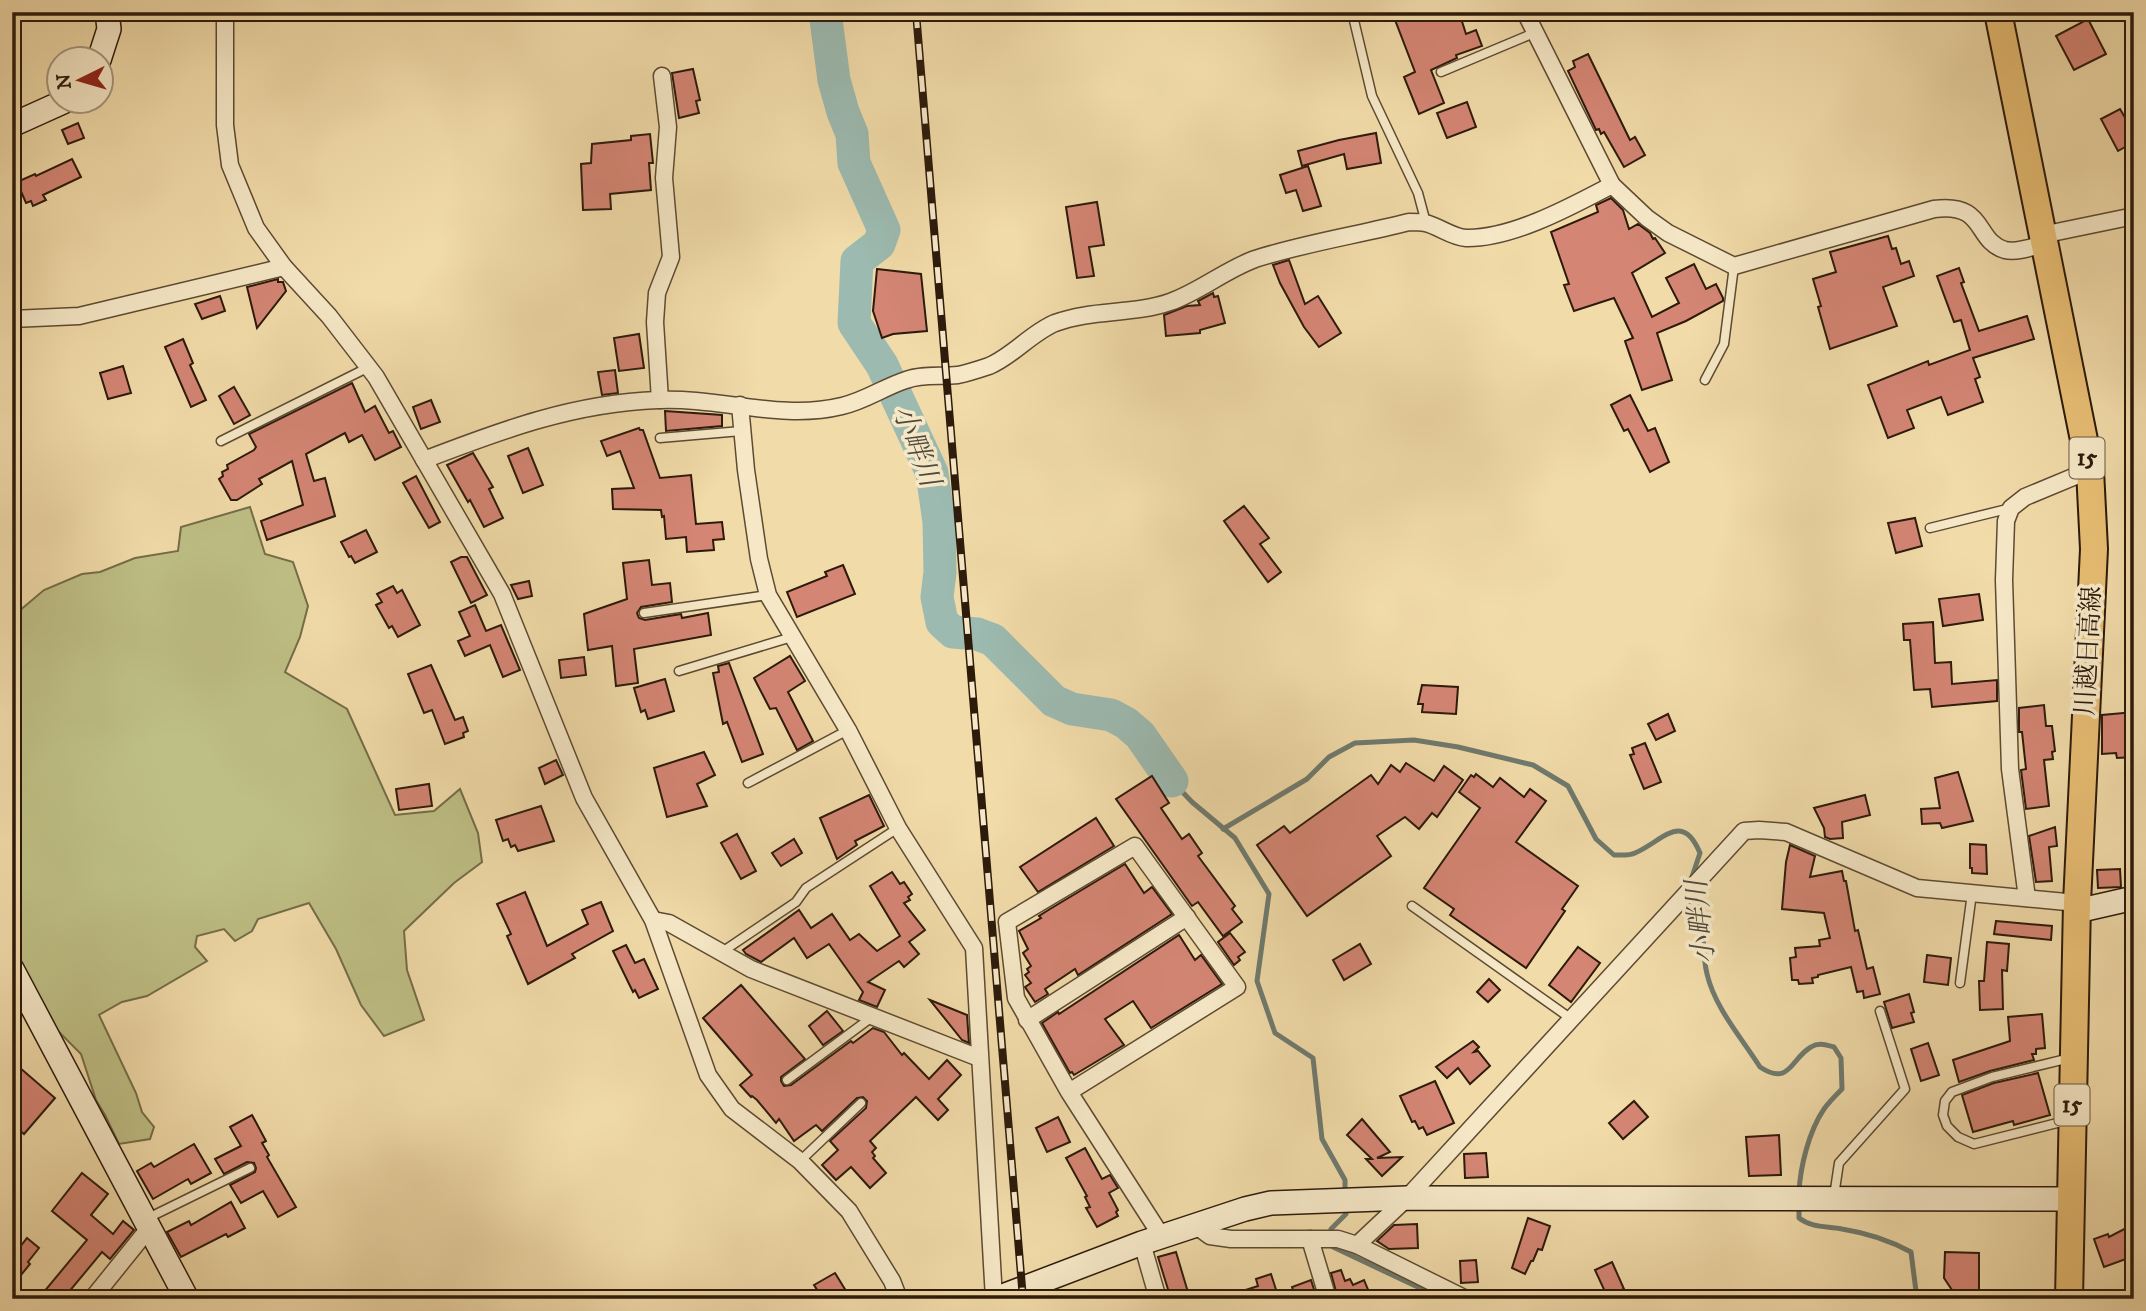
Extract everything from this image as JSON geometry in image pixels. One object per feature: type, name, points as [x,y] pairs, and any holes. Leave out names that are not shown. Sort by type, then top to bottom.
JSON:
[{"type":"main road","name":"川越日高線","points":[[1998,12],[2090,470],[2094,549],[2077,907],[2068,1299]]},
{"type":"street","points":[[104,46],[109,29],[107,12]]},
{"type":"street","points":[[225,12],[225,125],[230,165],[256,228],[284,267],[329,316],[369,368],[502,594],[584,798],[653,920],[708,1075],[732,1109],[800,1161],[849,1211],[892,1281],[899,1299]]},
{"type":"street","points":[[1525,12],[1612,185],[1647,218],[1668,233],[1734,266],[1948,207],[1961,209],[1972,216],[1995,244],[2005,250],[2018,250],[2042,239],[2134,216]]},
{"type":"street","points":[[660,400],[655,322],[657,293],[671,257],[663,178],[667,127],[662,76]]},
{"type":"street","points":[[12,125],[46,110]]},
{"type":"street","points":[[424,460],[512,426],[582,407],[660,400],[805,412],[844,406],[904,380],[958,375],[991,365],[1054,324],[1075,317],[1172,301],[1225,272],[1254,260],[1409,222],[1426,223],[1465,238],[1490,235],[1546,219],[1612,185]]},
{"type":"street","points":[[12,319],[79,316],[284,267]]},
{"type":"street","points":[[740,405],[741,431],[759,558],[768,596],[848,730],[898,828],[974,948],[995,1299],[1195,1225],[1271,1203],[1407,1198],[2072,1199]]},
{"type":"street","points":[[2026,898],[2010,769],[2004,580],[2006,522],[2011,508],[2025,497],[2090,470]]},
{"type":"street","points":[[1357,1245],[1407,1198],[1744,831],[1786,832],[1917,888],[2026,898],[2077,907],[2134,898]]},
{"type":"street","points":[[1069,1092],[1237,987],[1135,846],[1007,922],[1016,998],[1152,1240],[1158,1299]]},
{"type":"street","points":[[1027,1020],[1187,917]]},
{"type":"street","points":[[653,920],[669,923],[751,969],[979,1058]]},
{"type":"street","points":[[12,969],[187,1299]]},
{"type":"street","points":[[92,1299],[148,1223]]},
{"type":"street","points":[[1195,1225],[1210,1236],[1231,1239],[1324,1239],[1357,1245],[1466,1299]]},
{"type":"street","points":[[1324,1239],[1328,1299]]},
{"type":"lane","points":[[1352,12],[1372,96],[1412,180],[1426,223]]},
{"type":"lane","points":[[1441,72],[1534,33]]},
{"type":"lane","points":[[1705,380],[1724,344],[1734,266]]},
{"type":"lane","points":[[221,441],[369,368]]},
{"type":"lane","points":[[660,438],[741,431]]},
{"type":"lane","points":[[1930,528],[2011,508]]},
{"type":"lane","points":[[644,613],[768,596]]},
{"type":"lane","points":[[679,671],[792,637]]},
{"type":"lane","points":[[748,783],[848,730]]},
{"type":"lane","points":[[722,952],[796,902],[806,888],[898,828]]},
{"type":"lane","points":[[1960,983],[1972,893]]},
{"type":"lane","points":[[1412,906],[1570,1018]]},
{"type":"lane","points":[[1834,1199],[1839,1163],[1905,1089],[1880,1011]]},
{"type":"lane","points":[[787,1080],[872,1017]]},
{"type":"lane","points":[[2072,1057],[1992,1077],[1952,1092],[1945,1101],[1943,1115],[1947,1126],[1958,1137],[1974,1144],[2072,1120]]},
{"type":"lane","points":[[800,1161],[861,1103]]},
{"type":"lane","points":[[148,1223],[250,1168]]},
{"type":"green space","points":[[250,507],[265,554],[293,562],[308,606],[300,637],[285,672],[347,709],[395,815],[434,811],[460,789],[478,833],[482,862],[454,883],[404,931],[407,970],[424,1020],[384,1036],[361,1005],[336,949],[309,903],[258,919],[252,931],[235,941],[224,929],[197,936],[195,947],[207,961],[147,996],[122,1002],[99,1015],[136,1093],[142,1112],[154,1127],[150,1139],[119,1144],[96,1100],[81,1054],[51,1024],[12,951],[12,617],[44,590],[82,574],[100,572],[135,558],[178,551],[181,527]]},
{"type":"building","points":[[1392,12],[1459,12],[1466,34],[1476,30],[1482,46],[1456,55],[1457,58],[1431,70],[1444,103],[1419,114],[1404,77],[1415,72]]},
{"type":"building","points":[[2088,19],[2106,54],[2074,70],[2056,36]]},
{"type":"building","points":[[1588,54],[1630,140],[1635,137],[1645,155],[1624,167],[1604,132],[1601,134],[1599,129],[1596,130],[1568,71],[1575,67],[1573,61]]},
{"type":"building","points":[[693,69],[700,100],[696,101],[699,113],[679,118],[672,73]]},
{"type":"building","points":[[1467,102],[1476,127],[1447,138],[1437,113]]},
{"type":"building","points":[[2120,109],[2134,133],[2134,142],[2118,151],[2101,119]]},
{"type":"building","points":[[78,123],[84,138],[68,144],[62,130]]},
{"type":"building","points":[[1376,133],[1381,163],[1347,169],[1344,154],[1302,166],[1298,151]]},
{"type":"building","points":[[650,134],[653,163],[649,163],[651,190],[610,194],[611,209],[583,210],[581,164],[591,163],[592,144],[631,140],[631,136]]},
{"type":"building","points":[[72,159],[81,177],[43,195],[46,200],[33,206],[31,201],[26,203],[17,182]]},
{"type":"building","points":[[1308,166],[1321,206],[1303,211],[1296,190],[1286,193],[1280,175]]},
{"type":"building","points":[[1611,198],[1623,210],[1629,229],[1638,224],[1655,238],[1665,253],[1632,273],[1652,317],[1679,303],[1666,278],[1694,264],[1706,289],[1716,284],[1723,298],[1723,301],[1686,321],[1657,333],[1672,380],[1642,390],[1625,341],[1633,338],[1614,298],[1574,311],[1564,285],[1569,284],[1551,232],[1598,212],[1596,205]]},
{"type":"building","points":[[1097,202],[1104,245],[1089,247],[1094,276],[1077,278],[1066,207]]},
{"type":"building","points":[[1888,236],[1892,249],[1896,248],[1901,264],[1909,261],[1914,276],[1883,287],[1897,326],[1830,349],[1813,279],[1836,272],[1830,252]]},
{"type":"building","points":[[1289,260],[1305,304],[1318,296],[1341,333],[1319,347],[1304,327],[1273,265]]},
{"type":"building","points":[[1959,268],[1964,282],[1961,283],[1979,331],[2027,316],[2034,339],[1973,358],[1980,377],[1975,379],[1983,402],[1948,415],[1941,397],[1907,410],[1914,428],[1888,438],[1868,385],[1928,361],[1929,365],[1970,350],[1961,320],[1954,322],[1937,276]]},
{"type":"building","points":[[877,269],[921,274],[927,331],[893,334],[882,338],[873,311]]},
{"type":"building","points":[[278,279],[278,282],[283,282],[286,291],[257,328],[247,287]]},
{"type":"building","points":[[1213,293],[1214,297],[1218,296],[1225,323],[1200,330],[1200,333],[1166,336],[1164,315],[1187,306],[1200,305],[1198,301]]},
{"type":"building","points":[[220,296],[225,311],[202,319],[195,304]]},
{"type":"building","points":[[639,334],[644,368],[619,371],[614,338]]},
{"type":"building","points":[[183,339],[193,363],[190,365],[206,400],[191,407],[165,347]]},
{"type":"building","points":[[123,366],[131,393],[108,399],[100,373]]},
{"type":"building","points":[[615,370],[618,393],[602,395],[598,372]]},
{"type":"building","points":[[352,383],[365,412],[375,406],[389,433],[393,431],[401,447],[375,460],[362,435],[349,442],[345,433],[306,454],[314,481],[325,478],[335,516],[267,540],[261,521],[303,505],[292,461],[259,479],[262,484],[237,500],[231,500],[219,479],[223,476],[222,472],[228,469],[227,465],[254,450],[256,447],[249,434]]},
{"type":"building","points":[[234,387],[250,415],[234,424],[219,396]]},
{"type":"building","points":[[1630,395],[1648,431],[1655,428],[1669,462],[1650,472],[1628,429],[1624,431],[1611,405]]},
{"type":"building","points":[[431,400],[440,422],[421,429],[413,407]]},
{"type":"building","points":[[665,411],[722,415],[722,426],[666,431]]},
{"type":"building","points":[[639,428],[643,430],[660,478],[691,475],[696,524],[722,522],[724,539],[713,540],[714,550],[687,552],[686,537],[666,539],[661,510],[613,509],[612,489],[634,488],[620,451],[607,456],[601,441]]},
{"type":"building","points":[[528,448],[543,485],[523,493],[508,456]]},
{"type":"building","points":[[473,453],[493,487],[489,489],[503,518],[484,527],[447,465]]},
{"type":"building","points":[[416,476],[440,522],[429,528],[403,483]]},
{"type":"building","points":[[1244,506],[1269,538],[1260,544],[1281,572],[1268,582],[1224,521]]},
{"type":"building","points":[[1915,518],[1922,546],[1896,553],[1888,523]]},
{"type":"building","points":[[366,530],[377,552],[355,563],[341,542]]},
{"type":"building","points":[[467,557],[487,595],[471,603],[451,562]]},
{"type":"building","points":[[649,560],[652,585],[670,583],[672,602],[641,607],[637,613],[639,618],[645,620],[681,614],[682,618],[708,613],[711,635],[634,649],[638,683],[616,686],[612,646],[588,650],[584,614],[627,599],[623,563]]},
{"type":"building","points":[[843,565],[855,594],[797,617],[787,592],[827,576],[825,572]]},
{"type":"building","points":[[529,581],[532,596],[518,599],[511,585]]},
{"type":"building","points":[[393,586],[397,593],[402,590],[420,625],[398,637],[392,626],[389,628],[376,605],[382,602],[377,594]]},
{"type":"building","points":[[1979,594],[1983,620],[1943,626],[1939,599]]},
{"type":"building","points":[[475,605],[486,631],[501,625],[520,670],[503,677],[490,645],[465,656],[458,641],[470,636],[459,612]]},
{"type":"building","points":[[1933,622],[1935,663],[1951,662],[1952,684],[1997,680],[1997,701],[1932,707],[1930,689],[1914,690],[1910,640],[1904,640],[1903,624]]},
{"type":"building","points":[[790,656],[805,681],[788,692],[813,741],[797,750],[776,708],[770,709],[754,678]]},
{"type":"building","points":[[584,657],[586,675],[561,678],[559,660]]},
{"type":"building","points":[[729,663],[763,754],[742,762],[727,722],[723,724],[713,673],[719,672],[718,666]]},
{"type":"building","points":[[431,665],[455,720],[463,717],[468,731],[463,733],[464,737],[445,744],[432,710],[424,713],[408,674]]},
{"type":"building","points":[[665,679],[674,711],[648,719],[645,710],[641,712],[634,688]]},
{"type":"building","points":[[1422,685],[1458,687],[1456,714],[1422,712],[1423,704],[1418,704]]},
{"type":"building","points":[[2044,705],[2046,726],[2052,726],[2055,751],[2052,752],[2053,759],[2044,760],[2049,806],[2026,809],[2021,770],[2026,769],[2022,732],[2019,732],[2019,708]]},
{"type":"building","points":[[2134,712],[2134,757],[2117,758],[2116,753],[2102,754],[2102,715]]},
{"type":"building","points":[[1668,714],[1675,731],[1656,740],[1648,724]]},
{"type":"building","points":[[1645,743],[1661,782],[1644,789],[1630,755],[1634,754],[1632,748]]},
{"type":"building","points":[[704,752],[715,775],[697,784],[707,806],[667,817],[654,768]]},
{"type":"building","points":[[556,760],[563,775],[545,784],[539,768]]},
{"type":"building","points":[[1406,763],[1434,781],[1444,766],[1463,780],[1437,817],[1432,813],[1419,829],[1405,817],[1377,836],[1391,856],[1307,916],[1257,845],[1284,826],[1290,833],[1371,775],[1378,784],[1391,765],[1400,772]]},
{"type":"building","points":[[1958,772],[1973,821],[1942,828],[1940,823],[1922,824],[1921,809],[1940,808],[1935,778]]},
{"type":"building","points":[[1476,774],[1493,787],[1500,778],[1524,797],[1530,789],[1546,801],[1516,842],[1578,886],[1562,909],[1565,911],[1526,968],[1450,915],[1454,909],[1424,888],[1480,808],[1459,792],[1471,775],[1474,777]]},
{"type":"building","points":[[1152,776],[1169,803],[1161,808],[1182,839],[1189,834],[1202,853],[1198,856],[1235,906],[1232,909],[1242,922],[1223,936],[1198,902],[1192,906],[1116,799]]},
{"type":"building","points":[[429,784],[432,806],[399,810],[396,789]]},
{"type":"building","points":[[869,795],[884,826],[855,841],[857,845],[837,859],[820,818]]},
{"type":"building","points":[[1865,795],[1870,815],[1842,822],[1843,838],[1825,837],[1824,828],[1814,808]]},
{"type":"building","points":[[541,806],[554,841],[518,851],[515,845],[511,847],[508,839],[503,841],[496,820]]},
{"type":"building","points":[[1096,818],[1114,846],[1038,892],[1020,867]]},
{"type":"building","points":[[2055,827],[2057,846],[2049,847],[2052,881],[2036,882],[2029,836]]},
{"type":"building","points":[[737,834],[756,871],[741,879],[721,843]]},
{"type":"building","points":[[794,839],[802,853],[781,866],[772,853]]},
{"type":"building","points":[[1970,844],[1986,845],[1987,874],[1972,873]]},
{"type":"building","points":[[1790,845],[1815,856],[1810,877],[1842,871],[1855,931],[1858,930],[1867,969],[1873,967],[1880,994],[1864,998],[1863,991],[1857,992],[1851,967],[1818,975],[1812,978],[1813,983],[1799,984],[1798,980],[1792,980],[1790,958],[1796,957],[1795,948],[1820,946],[1819,940],[1830,938],[1824,913],[1782,909]]},
{"type":"building","points":[[1125,864],[1144,893],[1152,887],[1172,914],[1078,975],[1075,969],[1045,989],[1048,994],[1035,1002],[1025,987],[1031,983],[1025,975],[1031,966],[1023,953],[1028,949],[1019,931]]},
{"type":"building","points":[[2120,869],[2121,887],[2098,888],[2097,870]]},
{"type":"building","points":[[892,872],[900,884],[904,882],[912,894],[908,897],[910,900],[904,903],[925,930],[909,942],[919,954],[904,967],[899,961],[868,982],[885,990],[877,1007],[859,1000],[863,992],[829,944],[807,958],[794,938],[761,962],[743,950],[799,910],[811,928],[832,914],[850,940],[859,934],[877,951],[900,936],[870,886]]},
{"type":"building","points":[[525,892],[547,946],[588,924],[582,910],[601,902],[613,931],[572,954],[575,958],[528,984],[507,936],[511,934],[497,904]]},
{"type":"building","points":[[1996,921],[2052,926],[2051,940],[1994,934]]},
{"type":"building","points":[[1230,933],[1245,952],[1238,957],[1240,960],[1234,965],[1218,942]]},
{"type":"building","points":[[1179,935],[1195,960],[1201,955],[1222,984],[1151,1028],[1133,1001],[1105,1019],[1124,1045],[1074,1075],[1070,1073],[1042,1023]]},
{"type":"building","points":[[1987,942],[2009,944],[2007,971],[2002,970],[2003,1009],[1980,1010],[1979,981],[1984,981]]},
{"type":"building","points":[[1360,944],[1371,964],[1344,980],[1333,960]]},
{"type":"building","points":[[626,945],[635,963],[644,959],[658,989],[639,998],[635,990],[633,992],[613,951]]},
{"type":"building","points":[[1578,947],[1600,963],[1571,1002],[1549,985]]},
{"type":"building","points":[[1927,955],[1951,958],[1948,985],[1924,982]]},
{"type":"building","points":[[1489,979],[1500,990],[1488,1002],[1477,992]]},
{"type":"building","points":[[741,985],[805,1059],[781,1077],[784,1086],[791,1085],[873,1028],[884,1032],[902,1055],[904,1053],[929,1079],[947,1060],[961,1075],[938,1099],[948,1110],[938,1120],[916,1097],[870,1141],[876,1148],[872,1152],[875,1156],[873,1158],[886,1173],[870,1188],[851,1167],[836,1180],[822,1165],[838,1150],[830,1141],[866,1108],[867,1101],[863,1097],[857,1098],[822,1131],[816,1125],[794,1141],[779,1119],[776,1123],[740,1085],[752,1075],[703,1018]]},
{"type":"building","points":[[1909,994],[1914,1022],[1892,1028],[1884,1002]]},
{"type":"building","points":[[930,1000],[967,1015],[969,1043],[962,1040]]},
{"type":"building","points":[[827,1011],[843,1031],[823,1045],[809,1026]]},
{"type":"building","points":[[2042,1014],[2045,1048],[2036,1049],[2036,1054],[2032,1054],[2034,1060],[1959,1082],[1953,1060],[2010,1041],[2008,1017]]},
{"type":"building","points":[[1473,1041],[1479,1047],[1474,1052],[1478,1051],[1490,1066],[1470,1084],[1458,1068],[1447,1078],[1436,1067]]},
{"type":"building","points":[[1928,1043],[1939,1075],[1921,1081],[1911,1049]]},
{"type":"building","points":[[12,1061],[55,1098],[24,1134],[12,1124]]},
{"type":"building","points":[[2038,1073],[2050,1115],[2014,1125],[2013,1121],[1973,1132],[1962,1095],[1994,1083]]},
{"type":"building","points":[[1435,1081],[1454,1123],[1427,1135],[1423,1127],[1419,1129],[1415,1121],[1412,1122],[1400,1096]]},
{"type":"building","points":[[1634,1101],[1648,1117],[1623,1139],[1609,1123]]},
{"type":"building","points":[[252,1115],[266,1141],[262,1143],[269,1155],[267,1157],[296,1207],[278,1217],[263,1191],[241,1203],[230,1185],[255,1172],[254,1163],[247,1162],[224,1174],[215,1159],[241,1146],[230,1127]]},
{"type":"building","points":[[1058,1117],[1070,1142],[1047,1152],[1036,1128]]},
{"type":"building","points":[[1362,1119],[1390,1152],[1377,1158],[1402,1157],[1382,1176],[1366,1159],[1372,1159],[1347,1135]]},
{"type":"building","points":[[1779,1135],[1781,1175],[1749,1176],[1746,1137]]},
{"type":"building","points":[[194,1144],[211,1173],[191,1184],[188,1179],[153,1199],[137,1171],[151,1163],[154,1167]]},
{"type":"building","points":[[1085,1148],[1102,1179],[1110,1175],[1118,1188],[1109,1193],[1118,1210],[1118,1216],[1097,1227],[1086,1208],[1090,1207],[1085,1197],[1087,1196],[1066,1158]]},
{"type":"building","points":[[1486,1153],[1488,1177],[1465,1178],[1464,1154]]},
{"type":"building","points":[[82,1173],[108,1194],[91,1215],[113,1234],[123,1221],[134,1230],[110,1259],[102,1252],[63,1299],[38,1299],[87,1240],[52,1211]]},
{"type":"building","points":[[231,1202],[245,1228],[228,1237],[226,1234],[181,1257],[167,1232],[189,1221],[191,1225]]},
{"type":"building","points":[[1528,1218],[1550,1226],[1542,1250],[1538,1249],[1525,1274],[1512,1268]]},
{"type":"building","points":[[1417,1224],[1418,1248],[1389,1249],[1377,1241],[1394,1225]]},
{"type":"building","points":[[2134,1224],[2134,1256],[2104,1267],[2094,1239],[2108,1234],[2109,1237]]},
{"type":"building","points":[[27,1238],[39,1248],[12,1286],[12,1249],[16,1252]]},
{"type":"building","points":[[1176,1252],[1190,1299],[1171,1299],[1158,1257]]},
{"type":"building","points":[[1945,1252],[1979,1253],[1979,1299],[1958,1299],[1944,1278]]},
{"type":"building","points":[[1476,1260],[1478,1282],[1461,1283],[1460,1261]]},
{"type":"building","points":[[1612,1262],[1624,1289],[1607,1296],[1595,1270]]},
{"type":"building","points":[[1341,1270],[1345,1281],[1350,1279],[1353,1285],[1364,1280],[1372,1299],[1338,1299],[1331,1273]]},
{"type":"building","points":[[835,1273],[851,1299],[823,1299],[814,1285]]},
{"type":"building","points":[[1271,1274],[1279,1299],[1228,1299],[1227,1296],[1258,1286],[1256,1279]]},
{"type":"building","points":[[1311,1280],[1317,1299],[1296,1299],[1292,1287]]},
{"type":"waterway","name":"小畔川","points":[[825,12],[834,80],[852,134],[854,163],[884,230],[879,244],[857,261],[854,323],[882,365],[932,473],[939,522],[940,572],[937,597],[942,622],[953,632],[977,634],[993,640],[1054,701],[1072,709],[1111,715],[1126,723],[1140,735],[1172,781]]},
{"type":"waterway","name":"小畔川","points":[[1223,829],[1307,779],[1329,757],[1355,743],[1414,740],[1458,747],[1533,765],[1568,786],[1596,839],[1614,855],[1633,854],[1671,832],[1686,833],[1700,853],[1691,880]]},
{"type":"waterway","points":[[1172,781],[1192,802],[1235,838],[1269,894],[1257,981],[1275,1033],[1313,1058],[1322,1139],[1345,1180],[1345,1194]]},
{"type":"waterway","name":"小畔川","points":[[1695,889],[1701,909],[1705,963],[1711,987],[1722,1010],[1760,1067],[1778,1074],[1784,1072],[1804,1052],[1820,1044],[1834,1047],[1841,1058],[1842,1089],[1824,1109],[1814,1128],[1803,1161],[1799,1193]]},
{"type":"waterway","name":"小畔川","points":[[1799,1206],[1799,1218],[1809,1224],[1869,1235],[1911,1252],[1917,1299]]},
{"type":"waterway","points":[[1346,1207],[1346,1214],[1331,1229],[1333,1247],[1422,1289],[1436,1299]]},
{"type":"railway","points":[[916,12],[1023,1299]]}]
